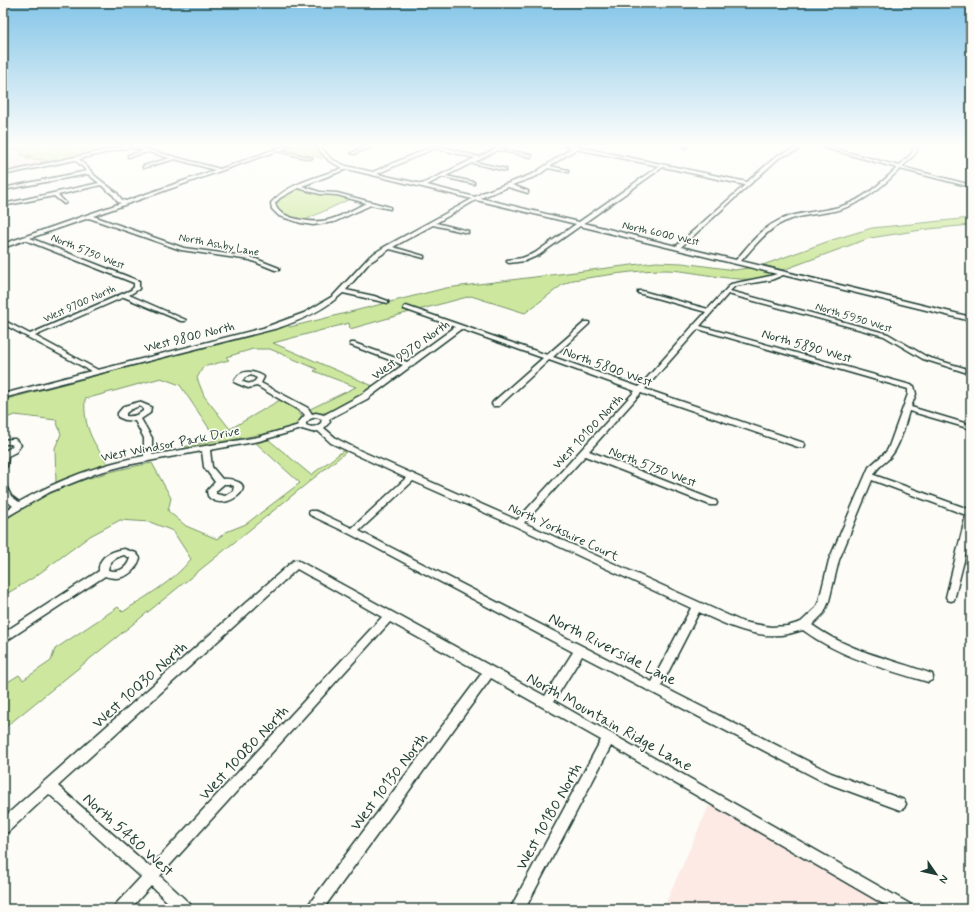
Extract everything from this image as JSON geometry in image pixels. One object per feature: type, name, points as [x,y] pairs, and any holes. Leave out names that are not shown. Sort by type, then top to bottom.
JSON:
[{"type":"street","points":[[3,205],[81,189]]},
{"type":"street","points":[[108,189],[115,194],[120,201],[126,203]]},
{"type":"street","points":[[3,246],[167,189]]},
{"type":"street","points":[[296,189],[280,196],[273,203],[275,211],[310,224],[321,224],[336,220],[371,203]]},
{"type":"street","points":[[304,189],[320,193],[337,194],[388,208]]},
{"type":"street","name":"North 6000 West","points":[[432,189],[738,261],[971,319]]},
{"type":"street","name":"West 9800 North","points":[[97,372],[286,324],[319,308],[342,291],[368,260],[388,247],[475,199],[501,189]]},
{"type":"street","points":[[515,189],[526,192]]},
{"type":"street","points":[[508,261],[523,260],[537,254],[629,189]]},
{"type":"street","points":[[678,247],[743,189]]},
{"type":"street","points":[[738,261],[767,230],[778,222],[850,205],[864,198],[875,189]]},
{"type":"street","points":[[55,194],[64,203]]},
{"type":"street","name":"North Ashby Lane","points":[[89,216],[183,249],[251,259],[277,269]]},
{"type":"street","points":[[432,223],[466,232]]},
{"type":"street","name":"North 5750 West","points":[[25,238],[137,282],[137,288]]},
{"type":"street","points":[[388,247],[422,257]]},
{"type":"street","name":"West 10100 North","points":[[518,524],[733,285],[742,282],[770,279],[783,273]]},
{"type":"street","name":"West 9700 North","points":[[30,336],[125,295],[137,288]]},
{"type":"street","points":[[342,291],[359,294],[386,302]]},
{"type":"street","points":[[640,292],[709,311]]},
{"type":"street","name":"North 5950 West","points":[[726,292],[886,335],[925,358],[971,372]]},
{"type":"street","points":[[125,295],[184,320]]},
{"type":"street","name":"North 5800 West","points":[[406,308],[801,445]]},
{"type":"street","points":[[3,322],[97,372]]},
{"type":"street","points":[[496,404],[587,323]]},
{"type":"street","name":"North 5890 West","points":[[696,326],[911,388],[912,394],[907,408]]},
{"type":"street","name":"West 9970 North","points":[[324,418],[354,403],[374,390],[460,327]]},
{"type":"street","points":[[352,344],[408,365]]},
{"type":"street","points":[[3,396],[97,372]]},
{"type":"street","points":[[257,383],[305,410],[310,416]]},
{"type":"street","points":[[928,677],[858,655],[822,638],[804,625],[820,610],[824,601],[834,560],[869,476],[873,467],[888,455],[892,449],[907,408],[971,427]]},
{"type":"street","points":[[310,416],[319,416],[324,418],[325,424],[319,428],[310,430],[303,426],[303,421],[310,416]]},
{"type":"street","points":[[137,418],[148,438],[148,459]]},
{"type":"street","name":"West Windsor Park Drive","points":[[3,516],[18,506],[64,482],[83,475],[120,464],[259,439],[303,426]]},
{"type":"street","name":"North Yorkshire Court","points":[[319,428],[334,441],[348,448],[518,524],[697,607],[742,626],[755,630],[771,631],[788,630],[804,625]]},
{"type":"street","points":[[3,442],[12,441],[17,444],[13,450],[3,455],[3,466]]},
{"type":"street","points":[[206,448],[208,467],[220,482]]},
{"type":"street","name":"North 5750 West","points":[[583,452],[713,503]]},
{"type":"street","points":[[869,476],[971,514],[951,598]]},
{"type":"street","points":[[353,532],[412,477]]},
{"type":"street","points":[[3,488],[8,498],[18,506]]},
{"type":"street","name":"North Riverside Lane","points":[[313,513],[353,532],[797,763],[828,778],[900,804]]},
{"type":"street","name":"North Mountain Ridge Lane","points":[[296,564],[609,738],[905,909]]},
{"type":"street","name":"West 10030 North","points":[[3,827],[296,564]]},
{"type":"street","points":[[3,638],[104,572]]},
{"type":"street","points":[[654,688],[697,607]]},
{"type":"street","name":"West 10080 North","points":[[120,909],[389,616]]},
{"type":"street","points":[[547,703],[580,650]]},
{"type":"street","name":"West 10130 North","points":[[314,909],[489,672]]},
{"type":"street","name":"West 10180 North","points":[[517,909],[609,738]]},
{"type":"street","name":"North 5480 West","points":[[49,786],[185,909]]},
{"type":"shaded area","points":[[711,801],[889,909],[663,909]]},
{"type":"green space","points":[[297,189],[319,194],[336,195],[350,199],[305,220],[286,215],[276,209],[276,205],[281,197]]},
{"type":"green space","points":[[971,218],[971,225],[928,229],[870,238],[783,270],[763,265],[832,240],[872,228]]},
{"type":"green space","points":[[656,262],[682,263],[735,270],[754,267],[774,272],[774,275],[762,278],[735,279],[665,270],[642,271],[573,280],[562,285],[525,313],[471,296],[418,310],[409,307],[403,310],[410,312],[350,329],[349,323],[273,343],[373,386],[341,407],[332,411],[315,413],[308,410],[356,387],[314,371],[317,369],[270,349],[253,349],[226,357],[229,360],[203,367],[197,378],[204,396],[230,429],[280,400],[296,409],[302,417],[297,425],[268,433],[184,449],[183,447],[217,440],[180,385],[161,378],[85,399],[87,426],[90,434],[108,464],[56,482],[55,448],[61,434],[56,420],[15,415],[3,419],[3,400],[287,325],[290,327],[446,288]]},
{"type":"green space","points":[[269,440],[311,475],[343,451],[346,452],[3,729],[3,685],[19,675],[23,680],[51,661],[55,649],[118,607],[123,612],[176,575],[191,559],[173,531],[150,522],[120,520],[90,536],[33,578],[3,596],[3,522],[19,510],[55,491],[113,471],[152,463],[171,498],[168,511],[186,526],[217,539],[226,532],[246,524],[300,483],[256,443]]}]
